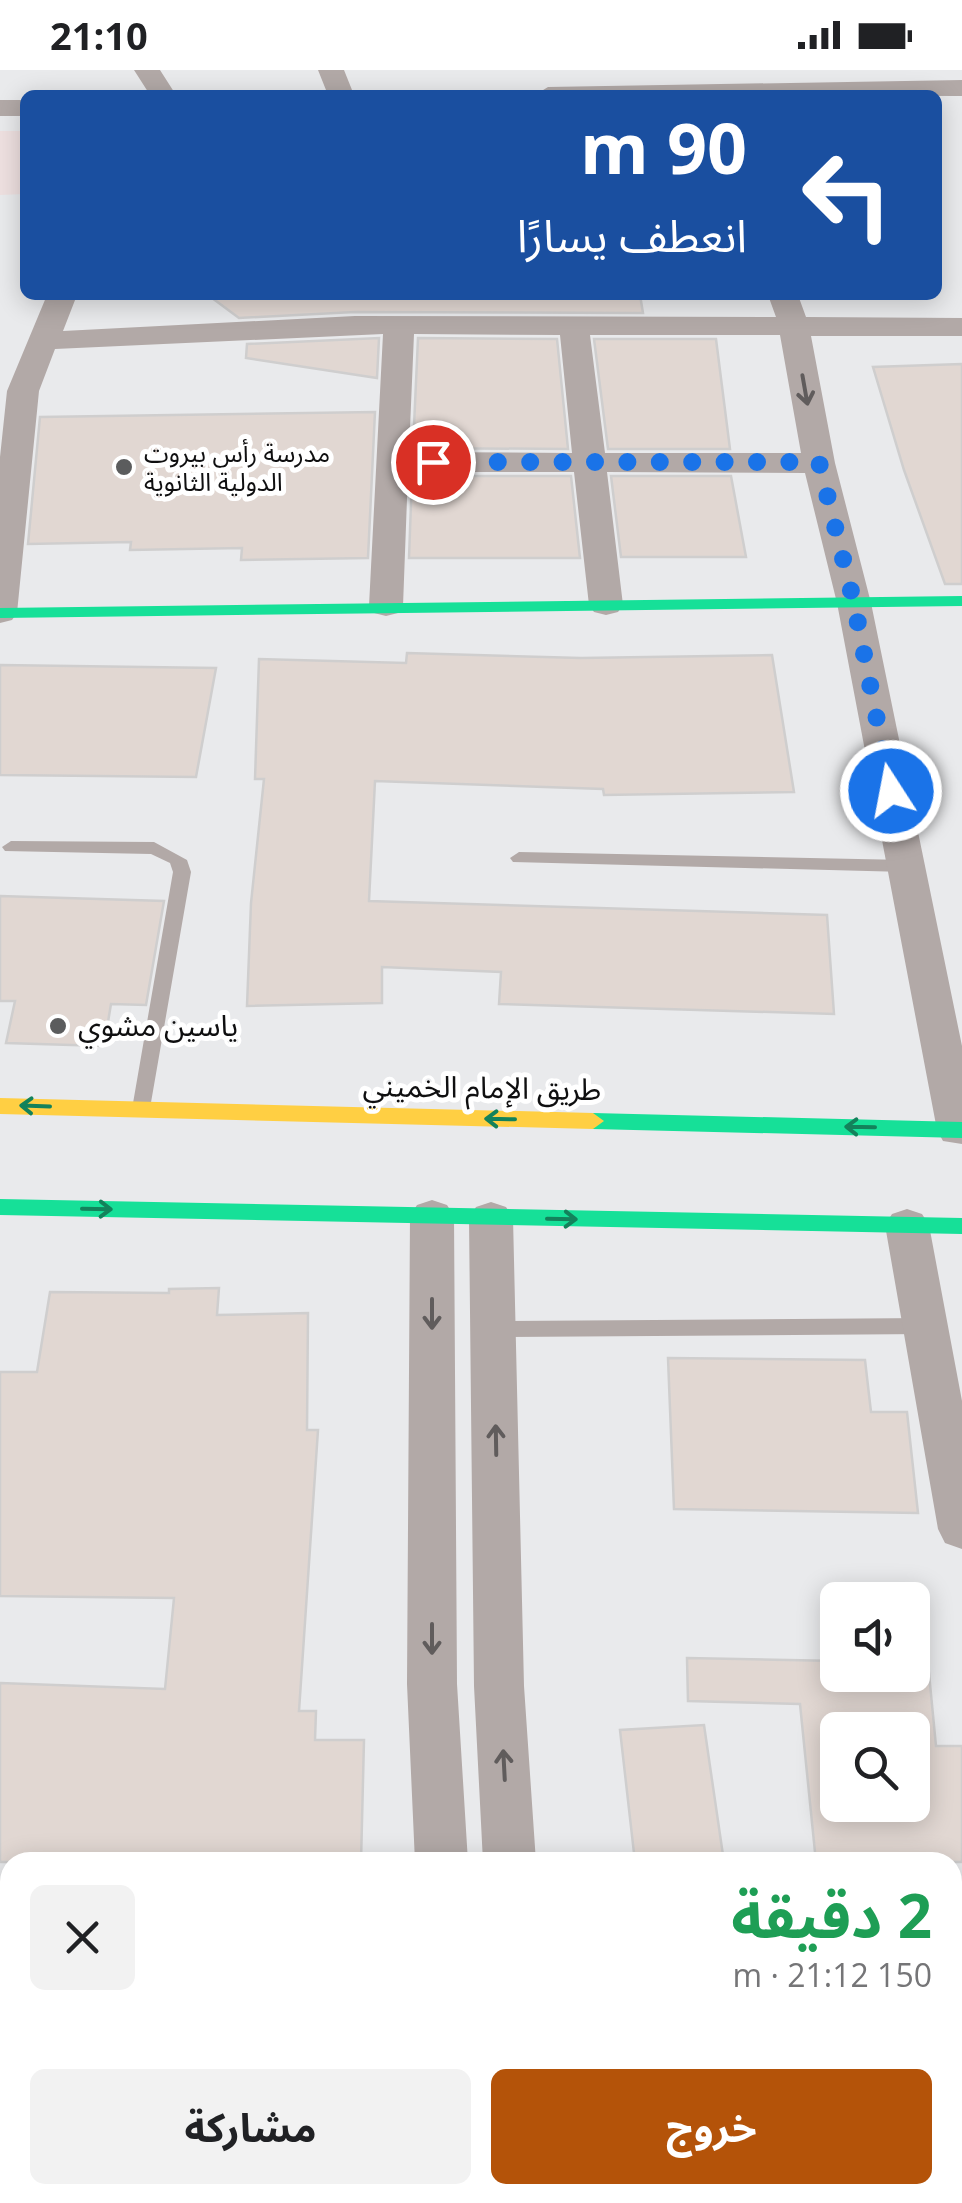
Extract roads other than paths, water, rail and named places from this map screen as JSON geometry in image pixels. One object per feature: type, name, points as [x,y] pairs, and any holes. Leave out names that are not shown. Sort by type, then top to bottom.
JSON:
[{"type":"main road","points":[[0,612],[962,601]]},
{"type":"main road","name":"طريق الإمام الخميني","points":[[0,1106],[960,1130]]},
{"type":"main road","points":[[0,1206],[962,1226]]},
{"type":"street","points":[[632,90],[715,85],[962,88]]},
{"type":"street","points":[[0,612],[24,391],[60,300]]},
{"type":"street","points":[[785,300],[794,327],[819,462],[854,603],[960,1130]]},
{"type":"street","points":[[42,341],[242,328],[398,324],[962,327]]},
{"type":"street","points":[[386,606],[398,324]]},
{"type":"street","points":[[574,327],[606,604]]},
{"type":"street","points":[[394,462],[819,462]]},
{"type":"street","points":[[432,1216],[432,1684],[441,1852]]},
{"type":"street","points":[[491,1218],[500,1686],[509,1852]]},
{"type":"street","points":[[907,1225],[962,1529]]},
{"type":"lane","points":[[11,848],[154,848],[178,860],[182,872],[142,1109]]},
{"type":"lane","points":[[520,858],[906,866]]},
{"type":"lane","points":[[494,1330],[926,1326]]},
{"type":"place","name":"مدرسة رأس بيروت الدولية الثانوية","points":[[124,467]]},
{"type":"place","name":"ياسين مشوي","points":[[58,1026]]}]
